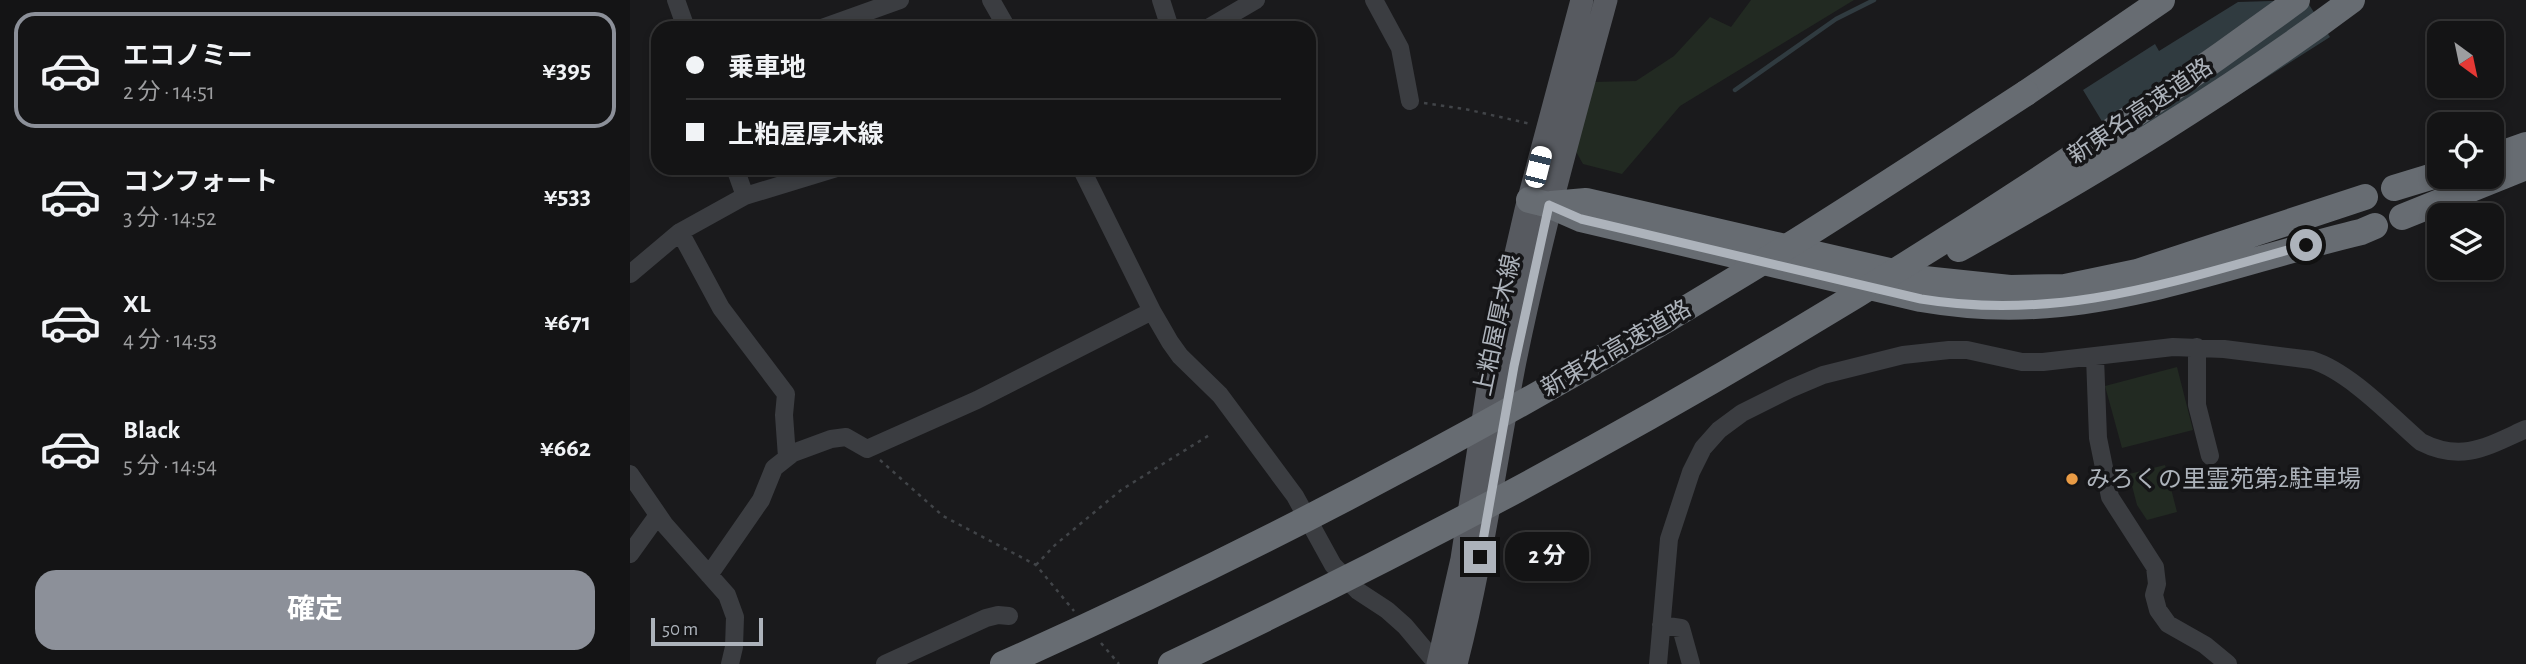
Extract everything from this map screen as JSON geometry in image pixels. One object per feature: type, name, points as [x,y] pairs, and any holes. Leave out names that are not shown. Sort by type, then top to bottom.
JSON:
[{"type":"highway","points":[[2026,93],[2148,0]]},
{"type":"highway","name":"新東名高速道路","points":[[1003,664],[1220,562],[1391,474],[1563,380],[1744,274],[2026,93],[2162,0]]},
{"type":"highway","name":"新東名高速道路","points":[[1171,664],[1295,606],[1519,490],[1653,416],[1840,305],[2081,152],[2297,0]]},
{"type":"highway","points":[[1653,416],[1788,345],[2063,190],[2206,102],[2352,0]]},
{"type":"highway","points":[[2504,152],[2526,145]]},
{"type":"highway","points":[[2402,217],[2526,167]]},
{"type":"highway","points":[[2394,188],[2427,178]]},
{"type":"highway","points":[[1853,273],[2010,288],[2065,287],[2137,272],[2365,197]]},
{"type":"highway","points":[[1539,202],[1853,273],[1953,304],[2023,307],[2133,293],[2375,226]]},
{"type":"main road","name":"上粕屋厚木線","points":[[1456,664],[1457,624],[1514,366],[1539,202],[1582,0]]},
{"type":"main road","name":"上粕屋厚木線","points":[[1539,202],[1606,0]]},
{"type":"main road","name":"上粕屋厚木線","points":[[1437,664],[1457,624]]},
{"type":"street","points":[[676,0],[684,21]]},
{"type":"street","points":[[842,21],[900,0]]},
{"type":"street","points":[[991,0],[1003,21]]},
{"type":"street","points":[[1161,0],[1168,21]]},
{"type":"street","points":[[1374,0],[1400,48],[1410,101]]},
{"type":"street","points":[[1219,21],[1249,2]]},
{"type":"street","points":[[738,175],[745,195]]},
{"type":"street","points":[[630,274],[680,232],[745,195],[813,175]]},
{"type":"street","points":[[1084,175],[1152,311],[1180,356],[1220,395],[1295,496],[1333,565],[1358,592],[1387,610],[1405,626],[1437,664]]},
{"type":"street","points":[[680,232],[721,308],[786,394],[784,424],[787,457]]},
{"type":"street","points":[[709,575],[761,500],[774,468],[787,457],[831,439],[846,437],[867,449],[977,401],[1152,311]]},
{"type":"street","points":[[2197,347],[2197,405],[2210,456]]},
{"type":"street","points":[[1658,664],[1669,539],[1691,472],[1703,448],[1719,430],[1742,414],[1823,375],[1903,355],[1958,350],[2022,362],[2043,362],[2154,348],[2197,347],[2312,360],[2324,364],[2345,377],[2421,442],[2436,450],[2465,453],[2484,448],[2526,429]]},
{"type":"street","points":[[2095,357],[2098,438],[2110,497],[2155,567],[2157,584],[2154,596],[2158,610],[2168,624],[2205,645],[2228,664]]},
{"type":"street","points":[[630,474],[658,515],[727,595],[735,617],[730,664]]},
{"type":"street","points":[[630,554],[658,515]]},
{"type":"street","points":[[885,664],[986,618],[1009,616]]},
{"type":"street","points":[[1661,625],[1681,628],[1691,664]]},
{"type":"path","points":[[1410,101],[1465,109],[1535,125]]},
{"type":"path","points":[[1036,565],[1055,545],[1121,490],[1211,434]]},
{"type":"path","points":[[867,449],[943,516],[1036,565],[1078,615]]},
{"type":"path","points":[[1094,634],[1119,664]]},
{"type":"shaded area","points":[[1751,0],[1854,0],[1680,106],[1622,174],[1583,164],[1574,148],[1593,82],[1636,81],[1674,56],[1710,17],[1731,27]]},
{"type":"shaded area","points":[[2306,0],[2330,37],[2143,156],[2117,146],[2083,90],[2155,44],[2159,51],[2238,2]]},
{"type":"shaded area","points":[[2177,367],[2193,430],[2122,448],[2105,386]]},
{"type":"shaded area","points":[[2165,465],[2177,512],[2147,520],[2137,505],[2129,474]]},
{"type":"waterway","points":[[1735,90],[1836,19],[1874,0]]},
{"type":"place","name":"みろくの里霊苑第2駐車場","points":[[2072,479]]},
{"type":"route","points":[[1480,557],[1514,366],[1549,205],[1581,219],[1921,299],[1953,304],[2023,307],[2133,293],[2306,245]]}]
